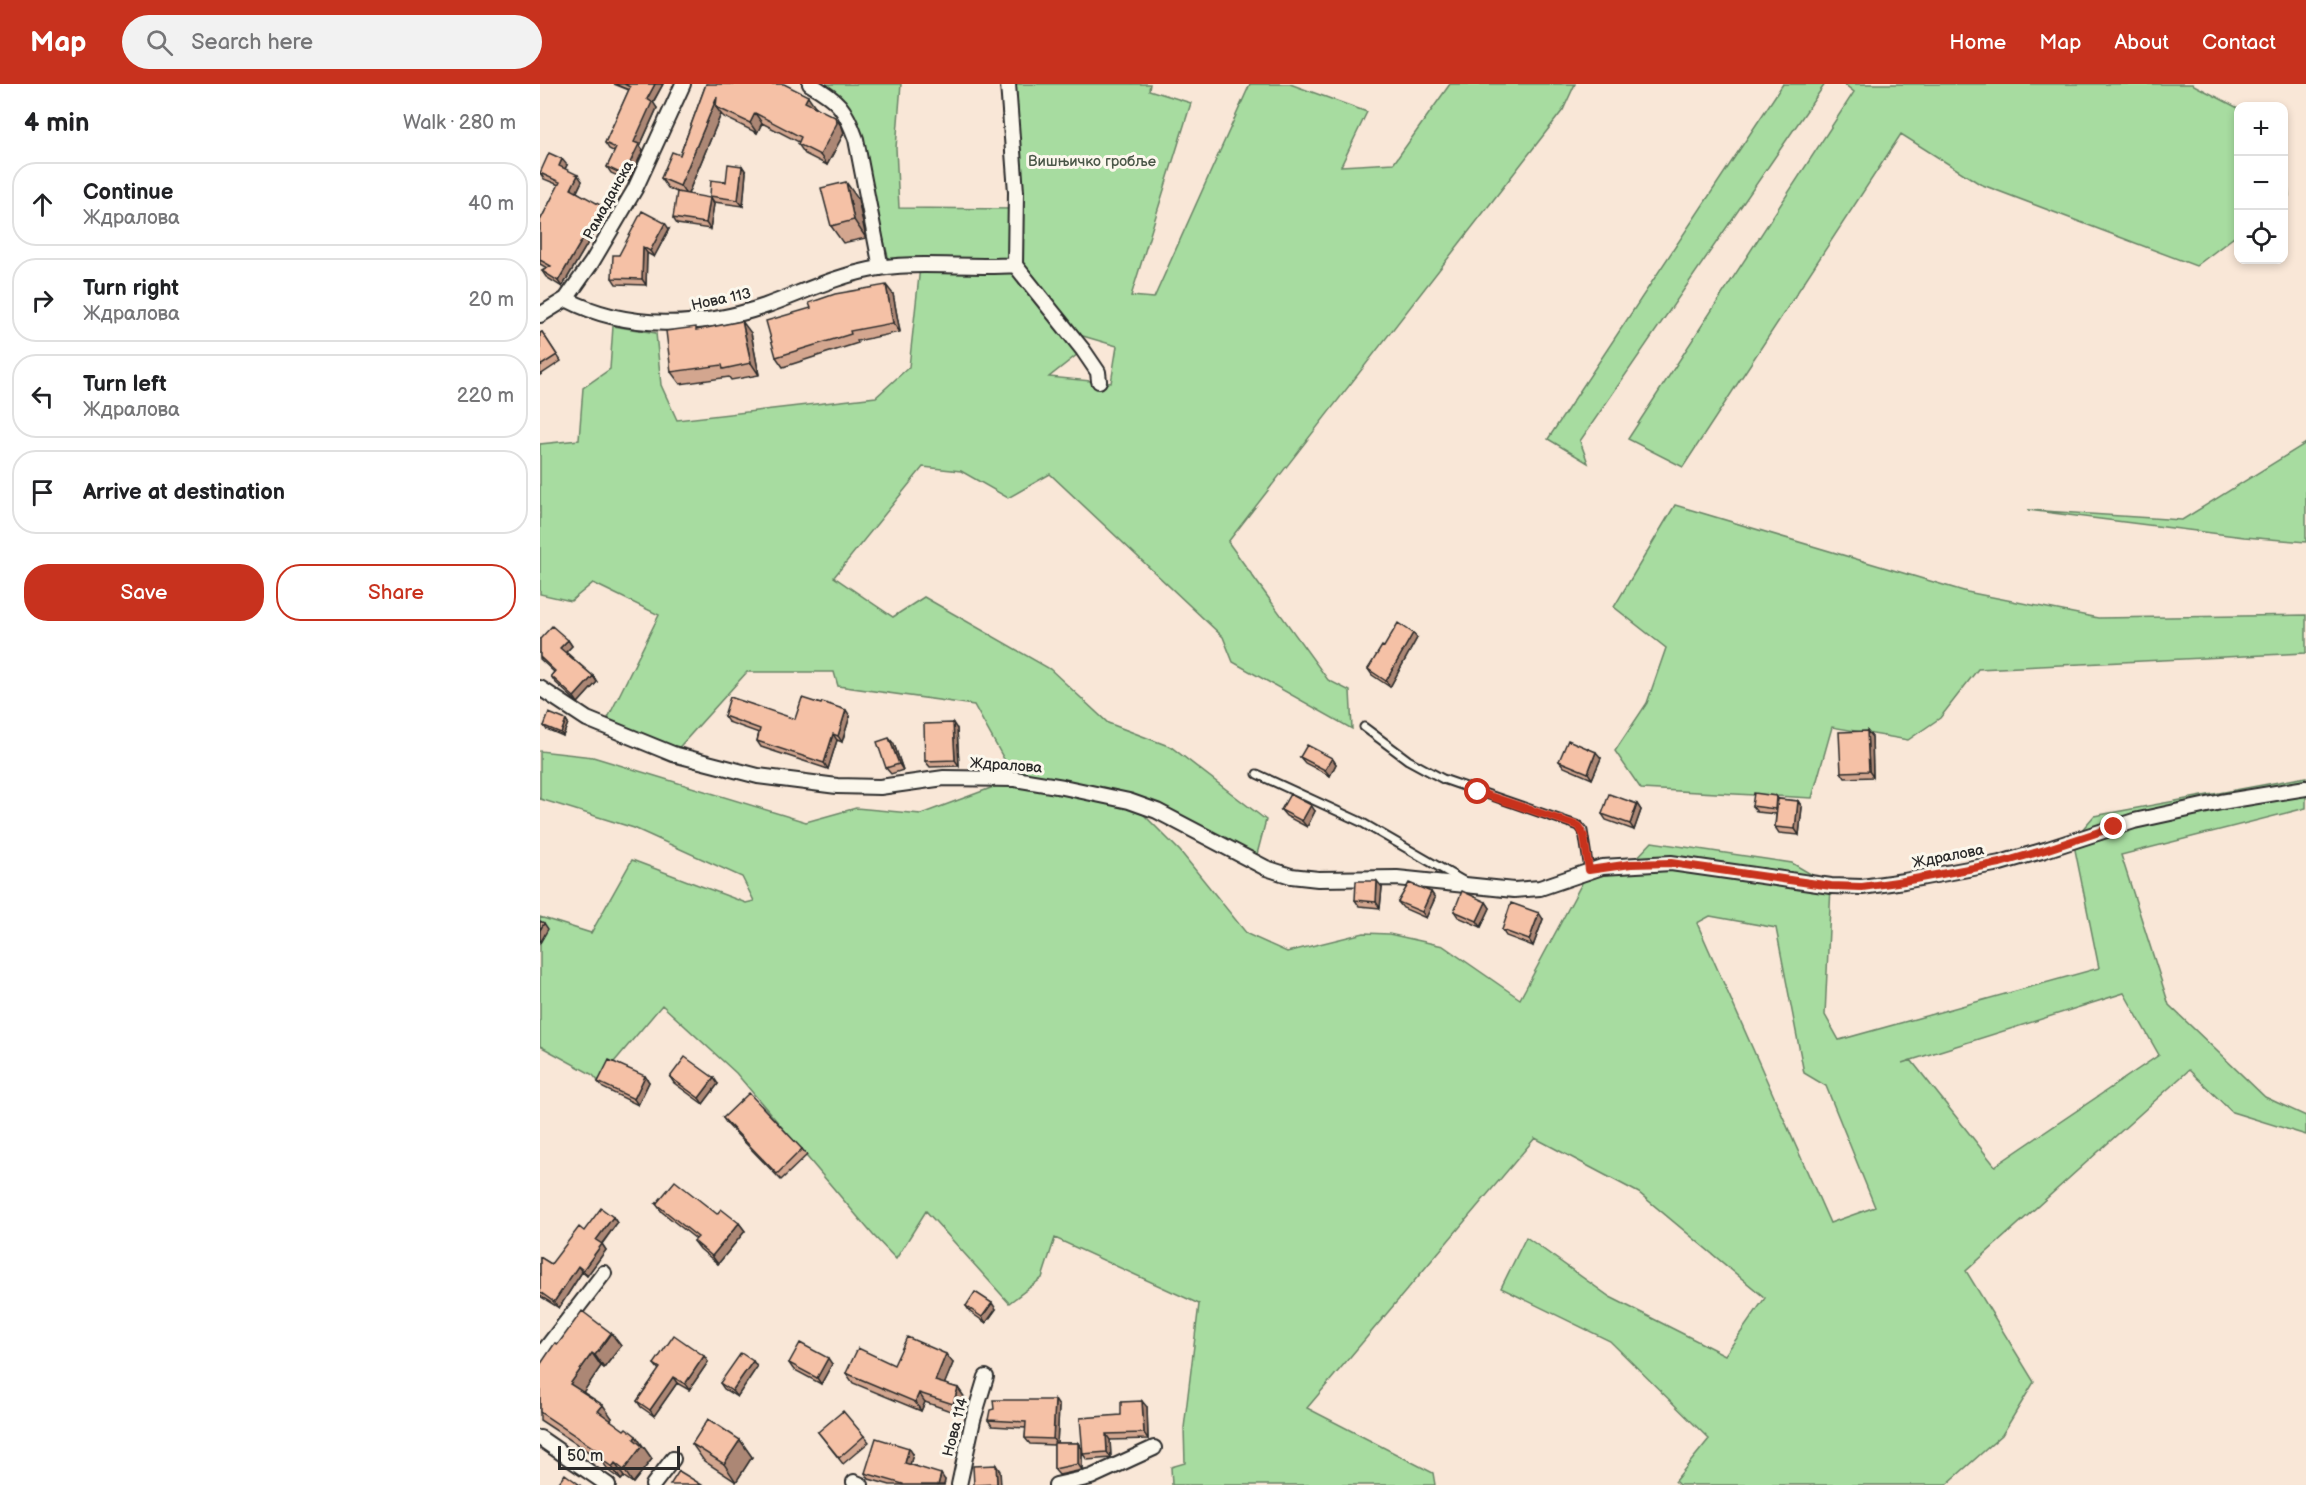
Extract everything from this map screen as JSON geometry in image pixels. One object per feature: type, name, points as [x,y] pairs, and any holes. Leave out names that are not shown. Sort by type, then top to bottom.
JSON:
[{"type":"street","name":"Рамаданска","points":[[540,315],[566,299],[592,262],[635,189],[683,84]]},
{"type":"street","points":[[810,84],[831,96],[848,119],[856,139],[881,268]]},
{"type":"street","points":[[1008,84],[1016,192],[1015,265],[1083,350],[1098,372],[1099,381]]},
{"type":"street","name":"Нова 113","points":[[566,299],[618,319],[682,323],[735,315],[849,275],[881,268],[1015,265]]},
{"type":"street","name":"Ждралова","points":[[540,688],[587,719],[673,754],[758,776],[837,786],[880,787],[944,778],[1015,779],[1129,801],[1156,811],[1266,868],[1291,876],[1318,879],[1397,878],[1514,890],[1540,888],[1563,882],[1589,870],[1631,864],[1671,863],[1831,886],[1862,887],[2000,863],[2134,821],[2221,802],[2306,788]]},
{"type":"street","points":[[540,1356],[604,1273]]},
{"type":"street","name":"Нова 114","points":[[959,1485],[962,1463],[986,1377]]},
{"type":"street","points":[[540,1438],[608,1485]]},
{"type":"street","points":[[1056,1485],[1076,1482],[1104,1473],[1154,1448]]},
{"type":"street","points":[[653,1485],[673,1459]]},
{"type":"lane","points":[[1364,728],[1408,760],[1443,779],[1577,825],[1583,831],[1589,870]]},
{"type":"lane","name":"Ждралова","points":[[1257,774],[1361,822],[1470,885]]},
{"type":"green space","name":"Вишњичко гробље","points":[[826,84],[901,84],[896,148],[899,208],[1016,209],[1012,84],[1150,84],[1149,90],[1191,103],[1131,296],[1154,298],[1250,84],[1290,84],[1367,112],[1341,166],[1394,163],[1450,84],[1575,84],[1563,110],[1228,542],[1328,680],[1350,691],[1352,729],[1233,662],[1223,637],[1050,474],[1008,498],[961,471],[923,467],[834,577],[893,617],[924,597],[1050,669],[1108,723],[1171,747],[1266,820],[1255,862],[1131,802],[1180,851],[1247,934],[1287,952],[1364,933],[1389,934],[1443,946],[1520,999],[1589,870],[1631,864],[1652,842],[1792,863],[1831,886],[1825,1015],[1839,1040],[2099,968],[2073,840],[2094,816],[2306,777],[2306,808],[2121,855],[2169,1005],[2265,1097],[2306,1116],[2306,1135],[2232,1112],[2189,1070],[1966,1271],[2034,1382],[2002,1435],[1946,1485],[1679,1485],[1675,1481],[1709,1439],[1610,1341],[1501,1288],[1526,1237],[1610,1297],[1725,1355],[1765,1298],[1639,1193],[1535,1138],[1307,1408],[1433,1473],[1435,1485],[1172,1485],[1171,1467],[1185,1463],[1184,1428],[1199,1304],[1055,1238],[1042,1278],[1009,1303],[926,1211],[896,1259],[736,1073],[662,1005],[598,1081],[593,1075],[540,1046],[540,917],[591,933],[632,860],[746,903],[754,901],[742,877],[634,828],[540,799],[540,751],[593,757],[806,822],[856,808],[921,814],[1015,779],[974,705],[838,686],[834,672],[747,672],[673,754],[604,726],[659,615],[593,583],[571,601],[540,594],[540,444],[579,440],[583,388],[610,369],[613,326],[656,333],[661,385],[677,420],[876,397],[909,367],[920,267],[891,267],[856,139]],"holes":[[[1076,334],[1117,346],[1111,383],[1049,377],[1083,350]],[[1710,916],[1776,928],[1804,1073],[1826,1086],[1875,1207],[1830,1223],[1697,923]],[[2124,993],[2159,1055],[1995,1166],[1911,1060]]]},
{"type":"green space","points":[[1783,84],[1825,84],[1580,441],[1588,463],[1548,439]]},
{"type":"green space","points":[[1844,84],[2192,84],[2234,106],[2234,237],[2196,266],[1980,184],[1901,134],[1683,467],[1628,439],[1854,92]]},
{"type":"green space","points":[[2306,443],[2306,542],[2244,537],[2028,510],[2182,520]]},
{"type":"green space","points":[[1675,505],[1967,592],[2098,618],[2306,615],[2306,653],[1978,669],[1940,718],[1908,740],[1832,727],[1812,798],[1641,789],[1615,751],[1647,703],[1666,648],[1614,607]]},
{"type":"building","points":[[624,84],[655,84],[647,99],[652,102],[634,142],[639,144],[624,175],[607,167],[616,148],[605,143],[630,87]]},
{"type":"building","points":[[706,84],[784,84],[808,96],[805,102],[835,117],[837,123],[820,155],[798,144],[801,137],[755,113],[750,123],[716,107],[717,97],[680,186],[661,178],[672,152],[680,155]]},
{"type":"building","points":[[549,153],[562,159],[559,166],[578,175],[571,189],[602,206],[558,281],[542,271],[551,266],[540,260],[540,221],[560,182],[540,173]]},
{"type":"building","points":[[728,164],[742,166],[738,200],[710,196],[711,180],[726,182]]},
{"type":"building","points":[[846,182],[854,220],[831,226],[821,188]]},
{"type":"building","points":[[677,192],[710,198],[706,223],[673,218]]},
{"type":"building","points":[[642,211],[665,223],[650,251],[643,247],[642,279],[612,278],[613,255],[619,255]]},
{"type":"building","points":[[886,285],[893,323],[850,331],[851,334],[776,357],[766,321],[811,308],[809,303],[835,294]]},
{"type":"building","points":[[742,321],[751,363],[723,369],[722,365],[671,372],[666,331],[696,327],[696,330]]},
{"type":"building","points":[[542,332],[557,355],[540,366],[540,333]]},
{"type":"building","points":[[1398,623],[1413,633],[1386,681],[1368,669]]},
{"type":"building","points":[[552,626],[568,640],[560,648],[593,676],[574,697],[551,676],[555,671],[540,657],[540,639]]},
{"type":"building","points":[[730,697],[795,719],[802,698],[846,710],[838,736],[833,734],[824,763],[757,741],[760,729],[724,716]]},
{"type":"building","points":[[549,713],[566,720],[561,733],[544,726]]},
{"type":"building","points":[[953,723],[955,760],[925,761],[924,724]]},
{"type":"building","points":[[1867,731],[1869,771],[1841,772],[1839,732]]},
{"type":"building","points":[[889,738],[899,764],[886,768],[877,742]]},
{"type":"building","points":[[1568,740],[1596,752],[1588,773],[1559,761]]},
{"type":"building","points":[[1307,745],[1332,758],[1325,770],[1300,757]]},
{"type":"building","points":[[1754,793],[1776,796],[1775,809],[1752,806]]},
{"type":"building","points":[[1290,794],[1311,805],[1302,821],[1281,810]]},
{"type":"building","points":[[1609,794],[1637,804],[1630,824],[1602,814]]},
{"type":"building","points":[[1778,799],[1798,801],[1795,829],[1775,827]]},
{"type":"building","points":[[1356,881],[1377,881],[1376,902],[1355,900]]},
{"type":"building","points":[[1409,883],[1431,892],[1422,912],[1398,902]]},
{"type":"building","points":[[1462,891],[1486,902],[1477,921],[1454,911]]},
{"type":"building","points":[[1511,903],[1539,913],[1529,940],[1502,930]]},
{"type":"building","points":[[685,1057],[714,1078],[699,1098],[670,1077]]},
{"type":"building","points":[[609,1060],[645,1076],[634,1099],[598,1082]]},
{"type":"building","points":[[749,1093],[802,1149],[777,1174],[723,1118]]},
{"type":"building","points":[[675,1181],[717,1214],[721,1209],[739,1223],[712,1256],[694,1241],[698,1237],[656,1204]]},
{"type":"building","points":[[601,1208],[613,1217],[596,1240],[602,1244],[583,1270],[578,1266],[554,1302],[540,1292],[540,1257],[551,1264],[579,1227],[584,1231]]},
{"type":"building","points":[[975,1292],[992,1303],[982,1317],[966,1306]]},
{"type":"building","points":[[582,1311],[611,1333],[595,1355],[592,1353],[570,1384],[603,1405],[598,1411],[636,1436],[634,1439],[642,1446],[624,1470],[615,1463],[612,1467],[601,1459],[604,1455],[540,1412],[540,1365]]},
{"type":"building","points":[[674,1335],[704,1356],[685,1384],[673,1377],[650,1410],[637,1401],[660,1368],[654,1364]]},
{"type":"building","points":[[907,1337],[946,1354],[935,1381],[958,1388],[953,1404],[919,1393],[915,1402],[846,1373],[858,1348],[894,1365]]},
{"type":"building","points":[[800,1343],[828,1358],[817,1378],[789,1363]]},
{"type":"building","points":[[741,1353],[753,1361],[732,1391],[720,1383]]},
{"type":"building","points":[[993,1400],[1055,1400],[1053,1439],[1025,1438],[1026,1422],[988,1420],[990,1410],[994,1409]]},
{"type":"building","points":[[1142,1401],[1144,1433],[1106,1434],[1107,1452],[1083,1454],[1080,1418],[1121,1415],[1121,1402]]},
{"type":"building","points":[[843,1411],[864,1436],[839,1458],[818,1432]]},
{"type":"building","points":[[708,1419],[740,1440],[724,1464],[692,1444]]},
{"type":"building","points":[[876,1438],[909,1448],[905,1463],[941,1474],[938,1485],[903,1485],[865,1473]]},
{"type":"building","points":[[1054,1443],[1078,1443],[1078,1464],[1054,1469]]},
{"type":"building","points":[[996,1465],[997,1484],[974,1485],[973,1466]]},
{"type":"building","points":[[679,1471],[702,1485],[670,1485]]},
{"type":"building","points":[[565,1474],[580,1485],[557,1485]]},
{"type":"route","points":[[1478,792],[1579,826],[1584,836],[1589,870],[1631,864],[1671,863],[1831,886],[1862,887],[2000,863],[2114,827]]}]
